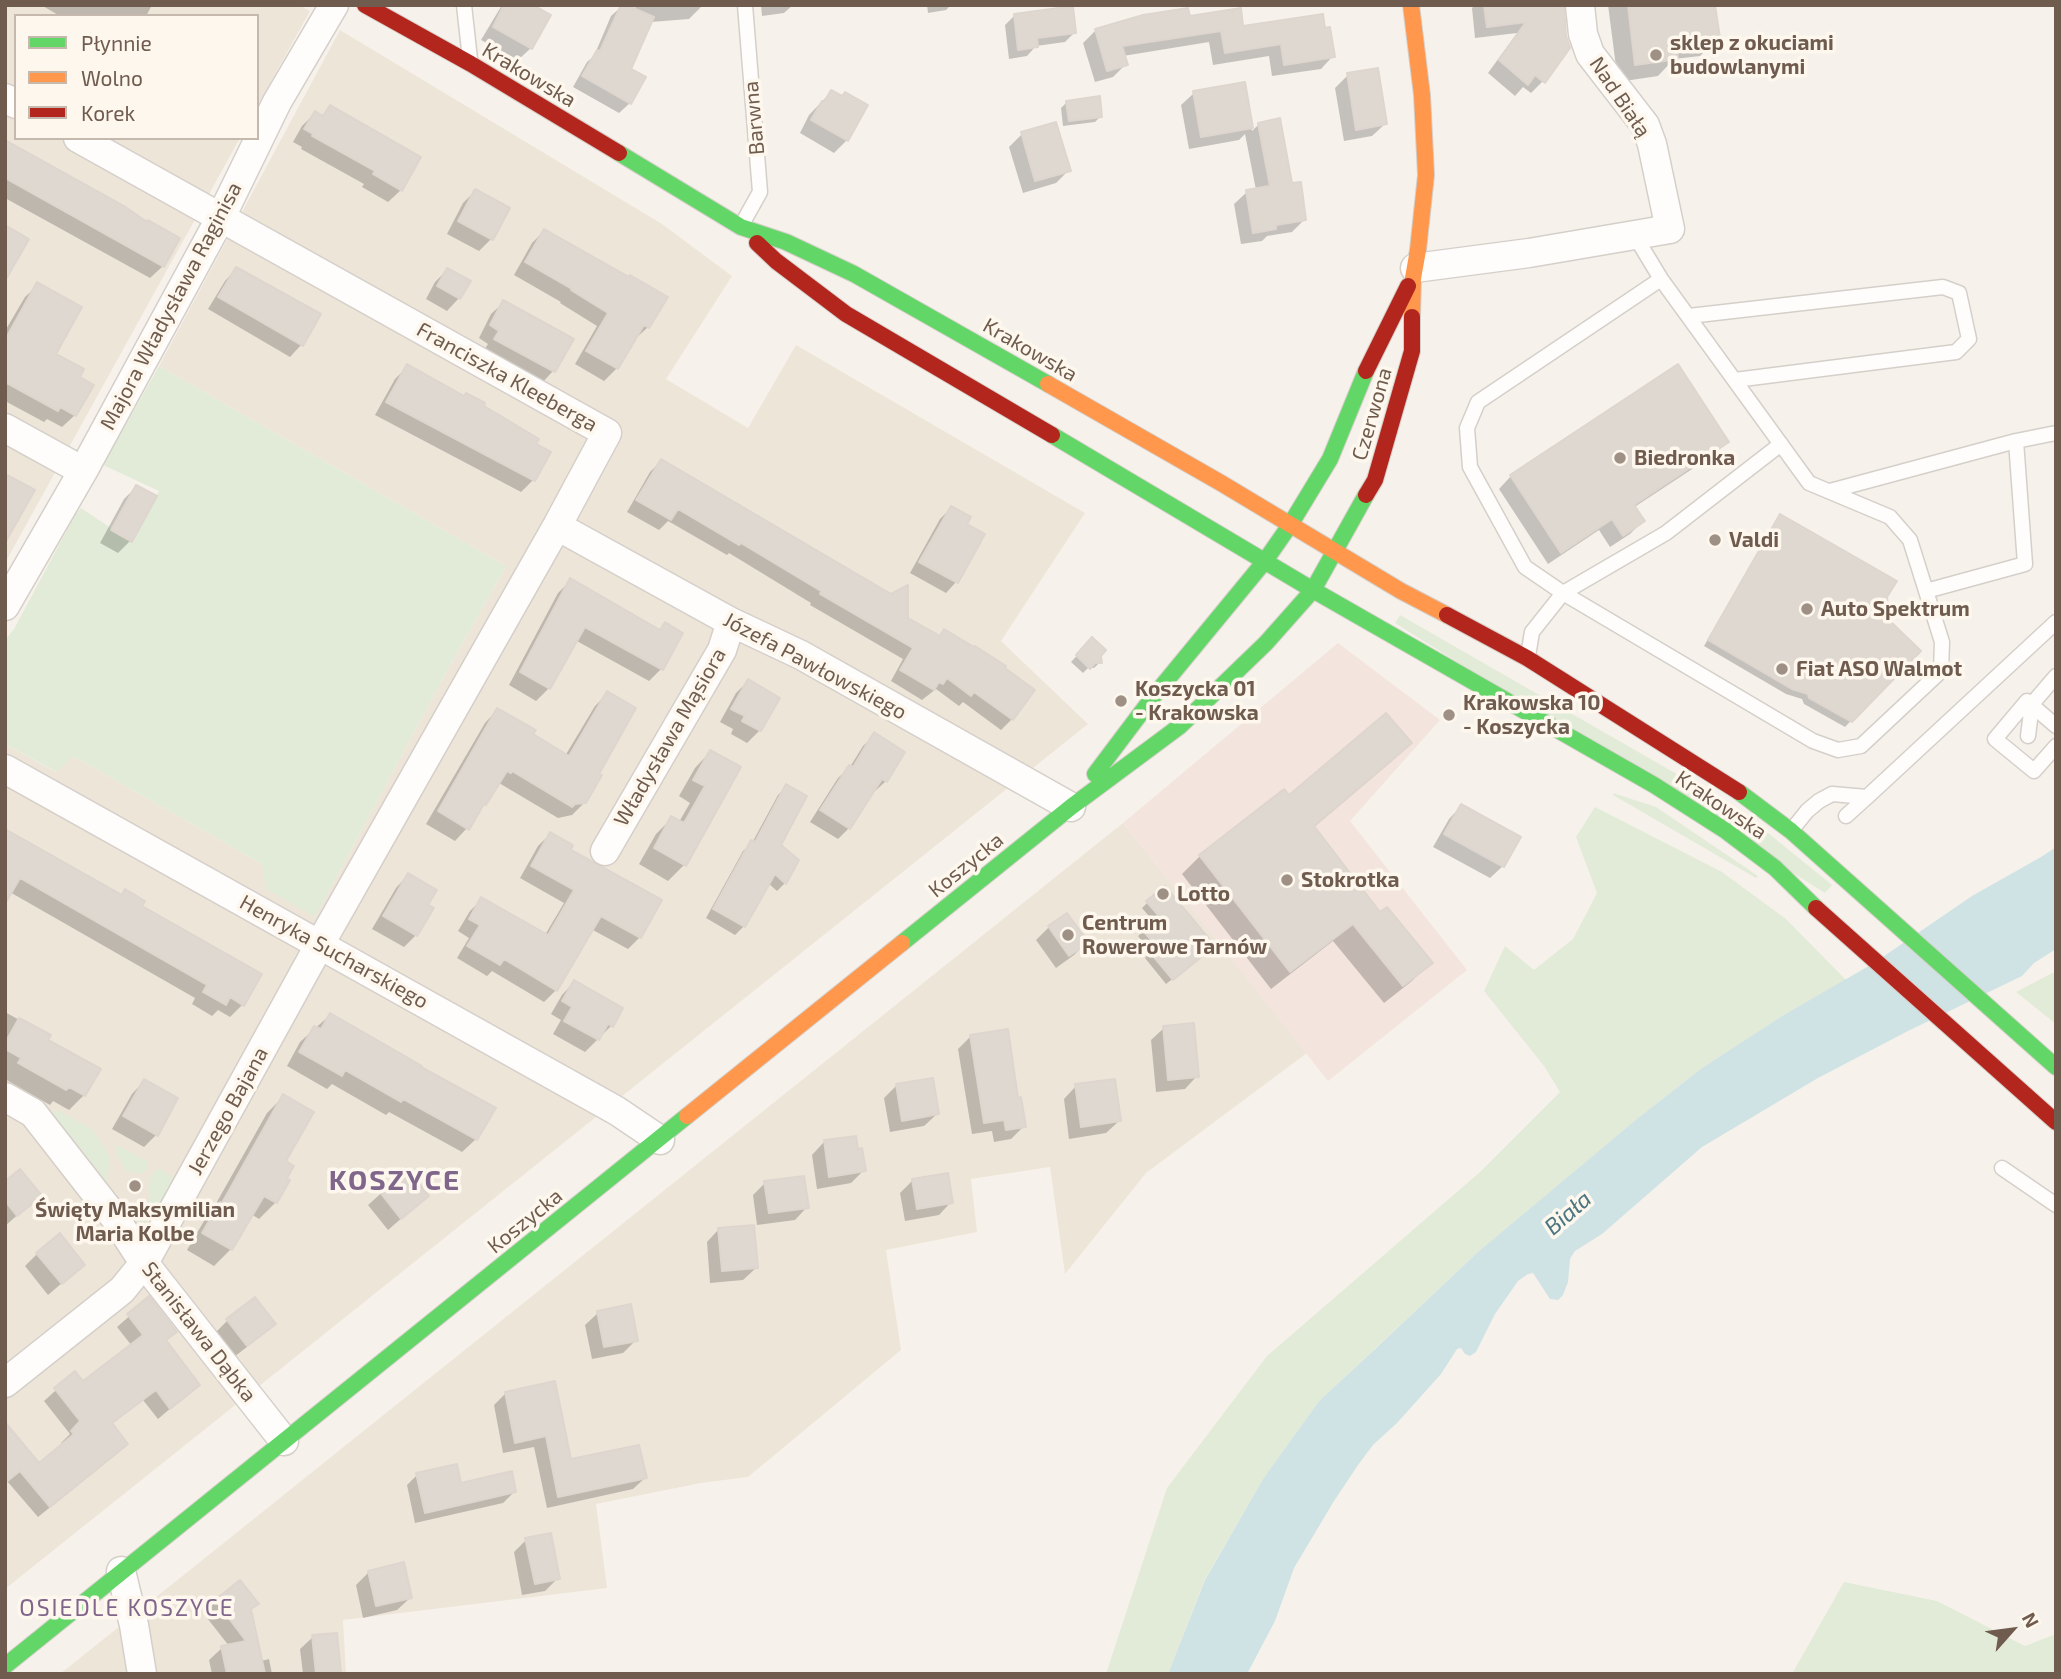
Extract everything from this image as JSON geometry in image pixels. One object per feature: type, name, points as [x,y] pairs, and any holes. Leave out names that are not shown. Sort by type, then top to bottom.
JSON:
[{"type":"street","name":"Majora Władysława Raginisa","points":[[259,139],[277,102],[334,5]]},
{"type":"street","name":"Krakowska","points":[[365,5],[471,64],[741,227],[786,242],[853,274],[1209,476],[1401,592],[1527,658],[1757,804],[1864,895],[2056,1067]]},
{"type":"street","name":"Czerwona","points":[[1336,553],[1375,480],[1412,351],[1414,273],[1426,175],[1422,95],[1411,5]]},
{"type":"street","name":"Nad Białą","points":[[1580,5],[1583,34],[1590,54],[1645,125],[1652,144],[1671,229],[1635,236]]},
{"type":"street","name":"Franciszka Kleeberga","points":[[82,140],[607,433],[320,944]]},
{"type":"street","name":"Majora Władysława Raginisa","points":[[5,606],[83,471],[221,217],[258,140]]},
{"type":"street","name":"Krakowska","points":[[741,227],[776,261],[846,314],[1314,590],[1654,785],[1726,831],[1775,868],[1824,916],[2056,1122]]},
{"type":"street","points":[[1414,273],[1635,236]]},
{"type":"street","name":"Czerwona","points":[[1290,525],[1330,459],[1369,365],[1414,273]]},
{"type":"street","points":[[5,428],[83,471]]},
{"type":"street","points":[[1265,561],[1290,525]]},
{"type":"street","name":"Józefa Pawłowskiego","points":[[557,526],[732,622],[801,655],[1071,807]]},
{"type":"street","points":[[1314,590],[1336,553]]},
{"type":"street","name":"Koszycka","points":[[1071,807],[1153,697],[1265,561]]},
{"type":"street","name":"Koszycka","points":[[5,1666],[1071,807],[1180,726],[1266,643],[1314,590]]},
{"type":"street","name":"Władysława Mąsiora","points":[[605,851],[722,650],[732,622]]},
{"type":"street","name":"Henryka Sucharskiego","points":[[5,769],[605,1105],[660,1140]]},
{"type":"street","name":"Jerzego Bajana","points":[[5,1383],[122,1290],[144,1263],[320,944]]},
{"type":"street","name":"Stanisława Dąbka","points":[[5,1097],[33,1113],[115,1217],[144,1263],[284,1441]]},
{"type":"street","points":[[121,1571],[142,1674]]},
{"type":"lane","points":[[464,5],[471,64]]},
{"type":"lane","name":"Barwna","points":[[741,227],[760,192],[745,5]]},
{"type":"lane","points":[[1635,236],[1661,279],[1809,483],[1890,517],[1910,540],[1942,642],[1941,671],[1861,746],[1838,750],[1813,741],[1563,593],[1525,567],[1470,467],[1467,428],[1478,402],[1661,279]]},
{"type":"lane","points":[[1689,316],[1943,287],[1959,293],[1969,339],[1956,352],[1735,380]]},
{"type":"lane","points":[[1830,491],[2016,441],[2056,433]]},
{"type":"lane","points":[[1926,591],[2025,564],[2016,441]]},
{"type":"lane","points":[[1527,658],[1532,632],[1563,593],[1666,533],[1781,444]]},
{"type":"lane","points":[[1846,816],[2056,622]]},
{"type":"lane","points":[[2028,736],[2032,704],[2056,676]]},
{"type":"lane","points":[[2056,726],[2027,701],[1995,739],[2034,771],[2056,746]]},
{"type":"lane","points":[[1791,831],[1807,811],[1832,794],[1867,797]]},
{"type":"lane","points":[[2002,1168],[2056,1205]]},
{"type":"shaded area","points":[[5,5],[299,5],[310,11],[259,103],[259,14],[14,14],[14,140],[239,140],[5,563]]},
{"type":"shaded area","points":[[340,30],[662,224],[732,276],[666,379],[748,428],[796,345],[1085,513],[1001,641],[1088,724],[5,1589],[5,744],[56,772],[72,757],[80,760],[262,864],[315,917],[506,566],[159,366]]},
{"type":"shaded area","points":[[1338,643],[1440,720],[1350,821],[1467,970],[1328,1081],[1123,823]]},
{"type":"shaded area","points":[[1123,823],[1307,1053],[1146,1173],[1065,1274],[1050,1167],[971,1179],[977,1232],[886,1250],[901,1350],[748,1477],[701,1483],[596,1504],[607,1588],[343,1620],[346,1674],[60,1674]]},
{"type":"green space","points":[[159,366],[506,566],[315,917],[266,889],[262,864],[80,760],[72,757],[57,772],[5,744],[5,640],[14,629],[75,515],[81,508],[133,543],[159,491],[103,465]]},
{"type":"green space","points":[[1400,615],[1741,811],[1832,885],[1825,893],[1395,623]]},
{"type":"green space","points":[[1613,793],[1656,807],[1758,876],[1756,878]]},
{"type":"green space","points":[[1595,807],[1722,872],[1786,919],[1846,980],[1782,1016],[1702,1068],[1638,1118],[1479,1251],[1319,1401],[1263,1479],[1205,1579],[1168,1674],[1106,1674],[1167,1488],[1267,1356],[1480,1172],[1560,1092],[1544,1066],[1484,991],[1505,946],[1534,970],[1573,939],[1597,893],[1576,837]]},
{"type":"green space","points":[[2056,971],[2056,1024],[2016,992]]},
{"type":"green space","points":[[56,1109],[93,1130],[109,1155],[109,1185],[53,1116]]},
{"type":"green space","points":[[115,1144],[147,1161],[146,1171],[142,1174],[126,1171],[117,1155]]},
{"type":"green space","points":[[159,1168],[174,1178],[151,1218],[147,1222],[137,1222],[118,1199],[140,1207],[146,1204],[151,1176]]},
{"type":"green space","points":[[1844,1582],[1937,1601],[2025,1646],[2056,1634],[2056,1674],[1792,1674]]},
{"type":"water","name":"Biała","points":[[2056,847],[2056,949],[2034,963],[2022,976],[1818,1078],[1702,1147],[1602,1234],[1575,1251],[1570,1259],[1568,1282],[1558,1300],[1550,1299],[1533,1273],[1518,1281],[1495,1314],[1476,1352],[1470,1356],[1461,1348],[1457,1349],[1441,1374],[1397,1423],[1373,1445],[1358,1465],[1294,1568],[1275,1621],[1247,1674],[1168,1674],[1205,1580],[1263,1479],[1319,1401],[1479,1251],[1702,1068],[1782,1016],[1874,963],[1972,896]]},
{"type":"building","points":[[504,5],[533,5],[551,15],[532,49],[493,27]]},
{"type":"building","points":[[621,5],[654,17],[631,69],[646,77],[631,104],[582,76],[597,50],[600,51]]},
{"type":"building","points":[[1484,5],[1564,5],[1566,36],[1570,48],[1545,83],[1535,75],[1528,85],[1499,60],[1526,22],[1487,27]]},
{"type":"building","points":[[1628,5],[1715,5],[1720,38],[1676,45],[1678,59],[1635,65]]},
{"type":"building","points":[[1073,6],[1076,33],[1037,38],[1038,47],[1018,50],[1014,14]]},
{"type":"building","points":[[1188,8],[1190,16],[1241,8],[1243,26],[1323,14],[1325,28],[1330,27],[1335,57],[1284,65],[1281,44],[1225,53],[1221,31],[1122,46],[1128,65],[1107,71],[1095,29],[1143,15]]},
{"type":"building","points":[[1378,68],[1387,124],[1356,130],[1347,73]]},
{"type":"building","points":[[1245,82],[1253,128],[1201,137],[1193,91]]},
{"type":"building","points":[[831,90],[842,96],[845,92],[868,105],[848,141],[811,120]]},
{"type":"building","points":[[1100,96],[1102,117],[1069,121],[1066,101]]},
{"type":"building","points":[[330,105],[421,157],[402,191],[373,174],[375,171],[304,129],[315,111],[323,116]]},
{"type":"building","points":[[1280,118],[1292,183],[1301,182],[1306,220],[1276,225],[1276,229],[1253,233],[1246,190],[1270,186],[1258,123]]},
{"type":"building","points":[[1056,122],[1071,171],[1035,181],[1021,132]]},
{"type":"building","points":[[5,140],[124,206],[147,222],[148,220],[180,238],[164,267],[5,178]]},
{"type":"building","points":[[475,189],[510,208],[493,240],[458,221]]},
{"type":"building","points":[[5,225],[29,239],[5,281]]},
{"type":"building","points":[[544,229],[668,297],[649,328],[644,325],[618,369],[586,351],[608,313],[525,262]]},
{"type":"building","points":[[236,267],[321,314],[303,346],[218,297]]},
{"type":"building","points":[[447,268],[471,281],[460,299],[437,286]]},
{"type":"building","points":[[37,282],[82,307],[56,354],[84,369],[80,377],[94,385],[76,416],[60,407],[58,411],[5,382],[5,340]]},
{"type":"building","points":[[503,300],[574,339],[555,372],[494,339],[499,331],[490,325]]},
{"type":"building","points":[[407,364],[464,396],[466,393],[485,403],[484,406],[539,439],[536,444],[551,452],[535,481],[386,402]]},
{"type":"building","name":"Biedronka","points":[[1678,364],[1729,442],[1634,505],[1645,521],[1623,536],[1612,519],[1561,553],[1510,475]]},
{"type":"building","points":[[661,459],[891,594],[908,585],[908,618],[940,636],[944,629],[975,646],[1006,666],[1005,668],[1035,690],[1013,720],[974,692],[971,696],[947,678],[943,684],[939,682],[934,690],[900,670],[913,648],[820,594],[821,591],[741,543],[739,545],[678,509],[671,520],[636,500]]},
{"type":"building","points":[[5,474],[35,490],[5,543]]},
{"type":"building","points":[[136,485],[157,496],[132,542],[111,530]]},
{"type":"building","points":[[951,506],[971,517],[967,524],[985,534],[958,583],[919,562]]},
{"type":"building","name":"Auto Spektrum","points":[[1780,514],[1897,581],[1887,597],[1890,621],[1921,651],[1852,722],[1809,698],[1808,694],[1792,689],[1708,640]]},
{"type":"building","points":[[570,578],[660,630],[665,622],[683,633],[663,670],[585,627],[550,689],[520,672]]},
{"type":"building","points":[[1092,637],[1106,650],[1101,656],[1102,663],[1095,663],[1090,669],[1076,655]]},
{"type":"building","points":[[748,679],[780,698],[761,731],[742,721],[745,716],[731,709]]},
{"type":"building","points":[[607,691],[636,708],[586,803],[572,807],[512,771],[507,771],[469,830],[438,811],[497,708],[536,730],[533,734],[569,756]]},
{"type":"building","name":"Stokrotka","points":[[1386,713],[1412,743],[1314,826],[1380,912],[1387,907],[1433,963],[1403,986],[1353,924],[1290,972],[1199,855],[1284,789],[1289,795]]},
{"type":"building","points":[[874,732],[905,752],[887,782],[882,779],[850,829],[820,810],[849,765],[853,767]]},
{"type":"building","points":[[710,750],[741,767],[686,866],[654,848],[671,816],[684,823],[705,786],[693,780]]},
{"type":"building","points":[[786,784],[807,796],[781,845],[799,860],[786,884],[775,874],[745,927],[713,909],[751,840],[755,842]]},
{"type":"building","points":[[1461,804],[1521,837],[1504,867],[1444,834]]},
{"type":"building","points":[[5,829],[122,895],[125,889],[145,901],[142,906],[262,974],[244,1006],[230,997],[226,1005],[203,992],[207,985],[20,878],[5,904]]},
{"type":"building","points":[[550,832],[573,845],[571,850],[662,900],[641,938],[601,916],[557,991],[504,959],[500,965],[467,946],[480,925],[469,919],[481,897],[548,935],[574,890],[531,866]]},
{"type":"building","points":[[408,873],[437,890],[428,905],[434,908],[417,936],[383,916]]},
{"type":"building","points":[[1165,886],[1215,946],[1173,980],[1149,951],[1155,945],[1142,929],[1159,916],[1146,901]]},
{"type":"building","name":"Centrum Rowerowe Tarnów","points":[[1067,913],[1089,943],[1069,956],[1048,926]]},
{"type":"building","points":[[574,980],[623,1008],[613,1027],[608,1024],[599,1040],[564,1021],[572,1007],[562,1001]]},
{"type":"building","points":[[330,1013],[496,1108],[477,1140],[345,1070],[342,1076],[299,1052],[314,1026],[321,1029]]},
{"type":"building","points":[[19,1018],[51,1035],[48,1040],[101,1069],[85,1096],[69,1087],[66,1090],[18,1063],[21,1058],[5,1049],[5,1043]]},
{"type":"building","points":[[1194,1023],[1199,1077],[1168,1080],[1163,1026]]},
{"type":"building","points":[[1008,1029],[1018,1098],[1021,1097],[1026,1127],[1006,1130],[1004,1120],[984,1123],[970,1035]]},
{"type":"building","points":[[933,1078],[939,1114],[902,1121],[896,1084]]},
{"type":"building","points":[[144,1079],[178,1098],[158,1136],[123,1116]]},
{"type":"building","points":[[1115,1079],[1121,1121],[1081,1127],[1075,1084]]},
{"type":"building","points":[[283,1094],[314,1112],[286,1161],[294,1166],[287,1178],[290,1180],[277,1203],[264,1196],[232,1250],[202,1233],[220,1202],[222,1203]]},
{"type":"building","points":[[856,1136],[858,1149],[862,1148],[866,1171],[829,1177],[824,1140]]},
{"type":"building","points":[[406,1168],[429,1196],[401,1219],[379,1191]]},
{"type":"building","points":[[20,1169],[42,1196],[17,1216],[5,1201],[5,1181]]},
{"type":"building","points":[[948,1173],[953,1203],[917,1209],[912,1179]]},
{"type":"building","points":[[804,1176],[809,1208],[769,1213],[764,1181]]},
{"type":"building","points":[[754,1225],[758,1268],[722,1271],[718,1228]]},
{"type":"building","points":[[60,1233],[85,1265],[62,1284],[36,1253]]},
{"type":"building","points":[[149,1296],[177,1332],[166,1340],[200,1385],[170,1409],[156,1390],[112,1423],[128,1444],[50,1507],[20,1471],[5,1483],[5,1422],[39,1463],[74,1434],[71,1431],[80,1421],[54,1388],[75,1371],[83,1381],[143,1335],[127,1314]]},
{"type":"building","points":[[255,1297],[276,1324],[247,1346],[226,1319]]},
{"type":"building","points":[[631,1304],[638,1341],[604,1347],[597,1311]]},
{"type":"building","points":[[555,1381],[571,1459],[639,1445],[647,1478],[558,1497],[546,1436],[515,1443],[505,1392]]},
{"type":"building","points":[[457,1464],[461,1483],[512,1471],[516,1492],[425,1513],[416,1473]]},
{"type":"building","points":[[551,1533],[560,1579],[535,1584],[525,1538]]},
{"type":"building","points":[[404,1562],[412,1598],[376,1606],[368,1571]]},
{"type":"building","points":[[240,1580],[259,1604],[251,1609],[265,1674],[227,1674],[221,1646],[246,1641],[215,1600]]},
{"type":"building","points":[[337,1633],[341,1674],[316,1674],[312,1635]]},
{"type":"traffic: fast","points":[[619,153],[741,227],[786,242],[854,274],[1048,384]]},
{"type":"traffic: fast","points":[[1095,774],[1153,697],[1265,561],[1290,525],[1330,459],[1366,371]]},
{"type":"traffic: fast","points":[[1052,435],[1313,590],[1654,785],[1726,831],[1775,868],[1816,908]]},
{"type":"traffic: fast","points":[[902,943],[1071,807],[1180,726],[1266,643],[1313,590],[1366,495]]},
{"type":"traffic: fast","points":[[1739,792],[1791,831],[2056,1067]]},
{"type":"traffic: fast","points":[[5,1666],[687,1116]]},
{"type":"traffic: slow","points":[[1411,5],[1422,95],[1426,175],[1413,278],[1412,317]]},
{"type":"traffic: slow","points":[[1048,384],[1221,483],[1401,591],[1447,615]]},
{"type":"traffic: slow","points":[[687,1116],[902,943]]},
{"type":"traffic: jam","points":[[365,5],[471,64],[619,153]]},
{"type":"traffic: jam","points":[[757,243],[776,261],[846,314],[1052,435]]},
{"type":"traffic: jam","points":[[1366,371],[1408,286]]},
{"type":"traffic: jam","points":[[1366,495],[1375,480],[1412,351],[1412,317]]},
{"type":"traffic: jam","points":[[1447,615],[1527,658],[1739,792]]},
{"type":"traffic: jam","points":[[1816,908],[2056,1122]]},
{"type":"place","name":"sklep z okuciami budowlanymi","points":[[1656,55]]},
{"type":"place","name":"Biedronka","points":[[1620,458]]},
{"type":"place","name":"Valdi","points":[[1715,540]]},
{"type":"place","name":"Auto Spektrum","points":[[1807,609]]},
{"type":"place","name":"Fiat ASO Walmot","points":[[1782,669]]},
{"type":"place","name":"Koszycka 01 - Krakowska","points":[[1121,701]]},
{"type":"place","name":"Krakowska 10 - Koszycka","points":[[1449,715]]},
{"type":"place","name":"Stokrotka","points":[[1287,880]]},
{"type":"place","name":"Lotto","points":[[1163,894]]},
{"type":"place","name":"Centrum Rowerowe Tarnów","points":[[1068,935]]},
{"type":"place","name":"Święty Maksymilian Maria Kolbe","points":[[135,1186]]},
{"type":"district","name":"KOSZYCE","points":[[395,1181]]},
{"type":"district","name":"OSIEDLE KOSZYCE","points":[[127,1608]]}]
